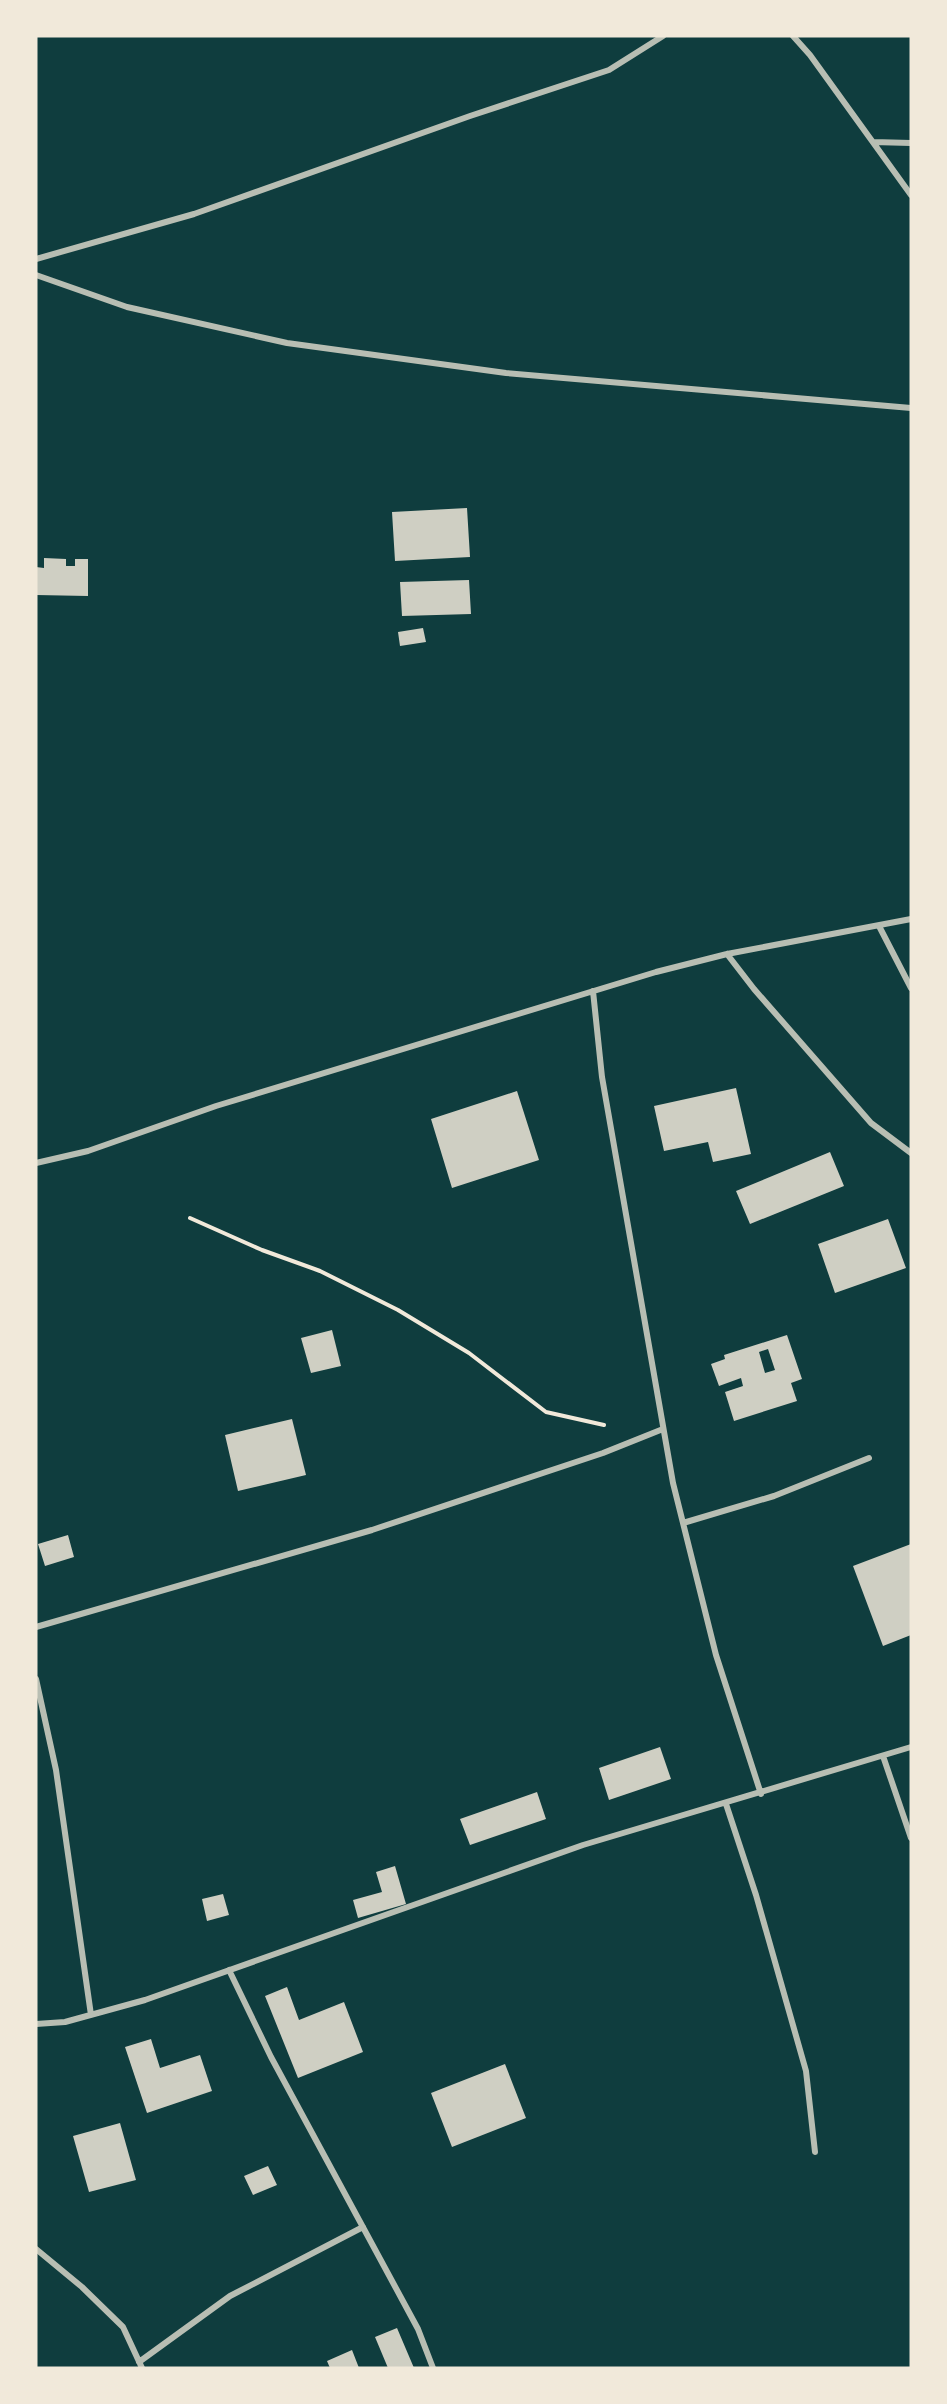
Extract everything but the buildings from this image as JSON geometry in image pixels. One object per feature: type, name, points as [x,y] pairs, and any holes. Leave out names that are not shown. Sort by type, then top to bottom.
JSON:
[{"type":"street","points":[[36,259],[194,214],[470,116],[609,70],[663,36]]},
{"type":"street","points":[[793,36],[810,55],[911,195]]},
{"type":"street","points":[[873,142],[911,143]]},
{"type":"street","points":[[36,275],[127,307],[287,343],[506,373],[911,408]]},
{"type":"street","points":[[36,1163],[88,1151],[216,1106],[593,991],[728,954],[911,919]]},
{"type":"street","points":[[879,926],[911,988]]},
{"type":"street","points":[[728,954],[754,989],[872,1123],[911,1153]]},
{"type":"street","points":[[593,991],[602,1077],[663,1430],[683,1523],[717,1655],[761,1794]]},
{"type":"street","points":[[36,1627],[372,1530],[603,1453],[663,1430]]},
{"type":"street","points":[[683,1523],[774,1496],[869,1458]]},
{"type":"street","points":[[36,1679],[56,1770],[90,2015]]},
{"type":"street","points":[[36,2024],[65,2022],[145,2000],[583,1845],[761,1794],[911,1747]]},
{"type":"street","points":[[883,1755],[911,1838]]},
{"type":"street","points":[[726,1804],[756,1895],[806,2072],[815,2152]]},
{"type":"street","points":[[229,1970],[271,2058],[418,2329],[432,2368]]},
{"type":"street","points":[[36,2249],[82,2287],[123,2327],[140,2365],[230,2296],[363,2227]]},
{"type":"path","points":[[190,1218],[262,1250],[320,1271],[398,1310],[469,1353],[522,1396],[546,1412],[646,1436]]}]
